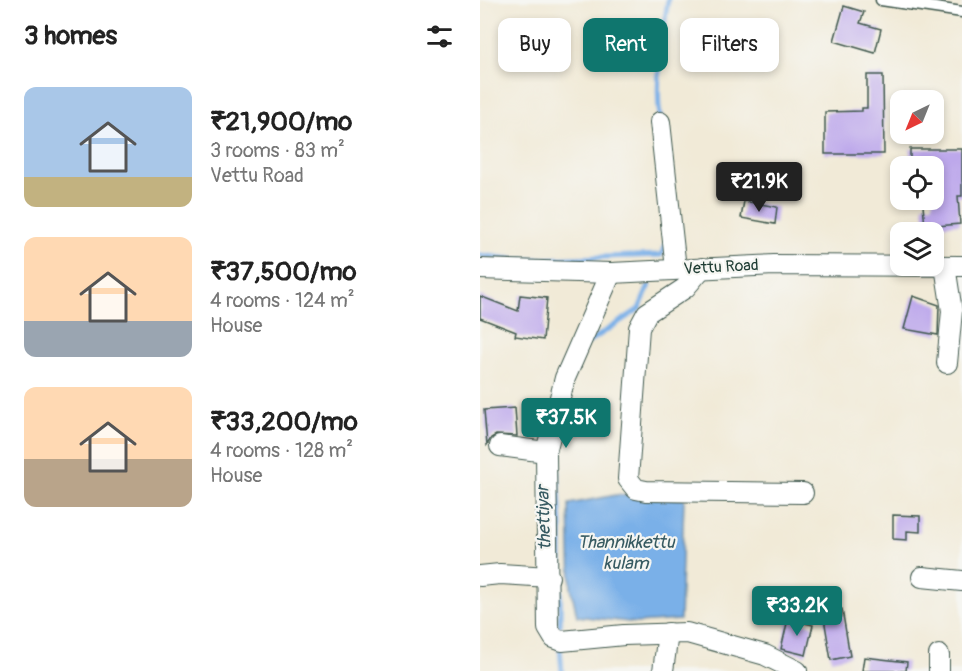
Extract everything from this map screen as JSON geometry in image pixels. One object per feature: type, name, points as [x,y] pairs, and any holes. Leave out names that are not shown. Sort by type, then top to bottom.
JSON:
[{"type":"street","points":[[660,122],[676,269]]},
{"type":"street","name":"Vettu Road","points":[[480,269],[611,273],[774,265],[954,266]]},
{"type":"street","points":[[947,363],[954,266]]},
{"type":"street","points":[[702,268],[685,288],[647,313],[639,328],[628,479],[636,489],[646,491],[803,493]]},
{"type":"street","points":[[611,273],[565,378],[546,452],[548,628],[554,638],[562,641],[624,635],[687,633],[765,655],[797,671]]},
{"type":"street","points":[[500,446],[546,452]]},
{"type":"street","points":[[480,576],[500,574],[549,577]]},
{"type":"street","points":[[922,577],[962,581]]},
{"type":"street","points":[[663,671],[668,633]]},
{"type":"lane","points":[[881,0],[962,12]]},
{"type":"water","name":"Thannikkettu kulam","points":[[616,495],[684,499],[680,620],[637,623],[577,616],[571,588],[569,504]]},
{"type":"building","points":[[844,6],[864,12],[860,23],[881,29],[875,53],[834,41]]},
{"type":"building","points":[[867,75],[883,75],[884,154],[825,154],[825,112],[862,111],[862,108],[867,108]]},
{"type":"building","points":[[910,149],[962,149],[962,196],[958,196],[960,224],[944,225],[944,222],[925,222],[923,210],[944,210],[944,156],[910,156]]},
{"type":"building","points":[[744,201],[777,207],[775,224],[741,218]]},
{"type":"building","points":[[520,295],[547,298],[543,340],[515,336],[516,332],[480,318],[480,296],[518,311]]},
{"type":"building","points":[[913,296],[939,305],[938,335],[904,329]]},
{"type":"building","points":[[515,408],[517,436],[496,435],[487,445],[484,410]]},
{"type":"building","points":[[893,515],[920,516],[920,532],[907,531],[907,540],[893,539]]},
{"type":"building","points":[[842,609],[850,656],[831,660],[823,612]]},
{"type":"building","points":[[788,619],[813,625],[806,655],[781,649]]},
{"type":"building","points":[[864,657],[907,662],[906,671],[862,671]]},
{"type":"waterway","points":[[660,118],[659,74],[668,0]]},
{"type":"waterway","points":[[480,255],[518,260],[661,255],[666,243]]},
{"type":"waterway","points":[[589,342],[639,309],[649,286]]},
{"type":"waterway","name":"thettiyar","points":[[560,433],[557,456],[561,527],[560,625]]},
{"type":"waterway","name":"thettiyar","points":[[560,648],[562,671]]}]
